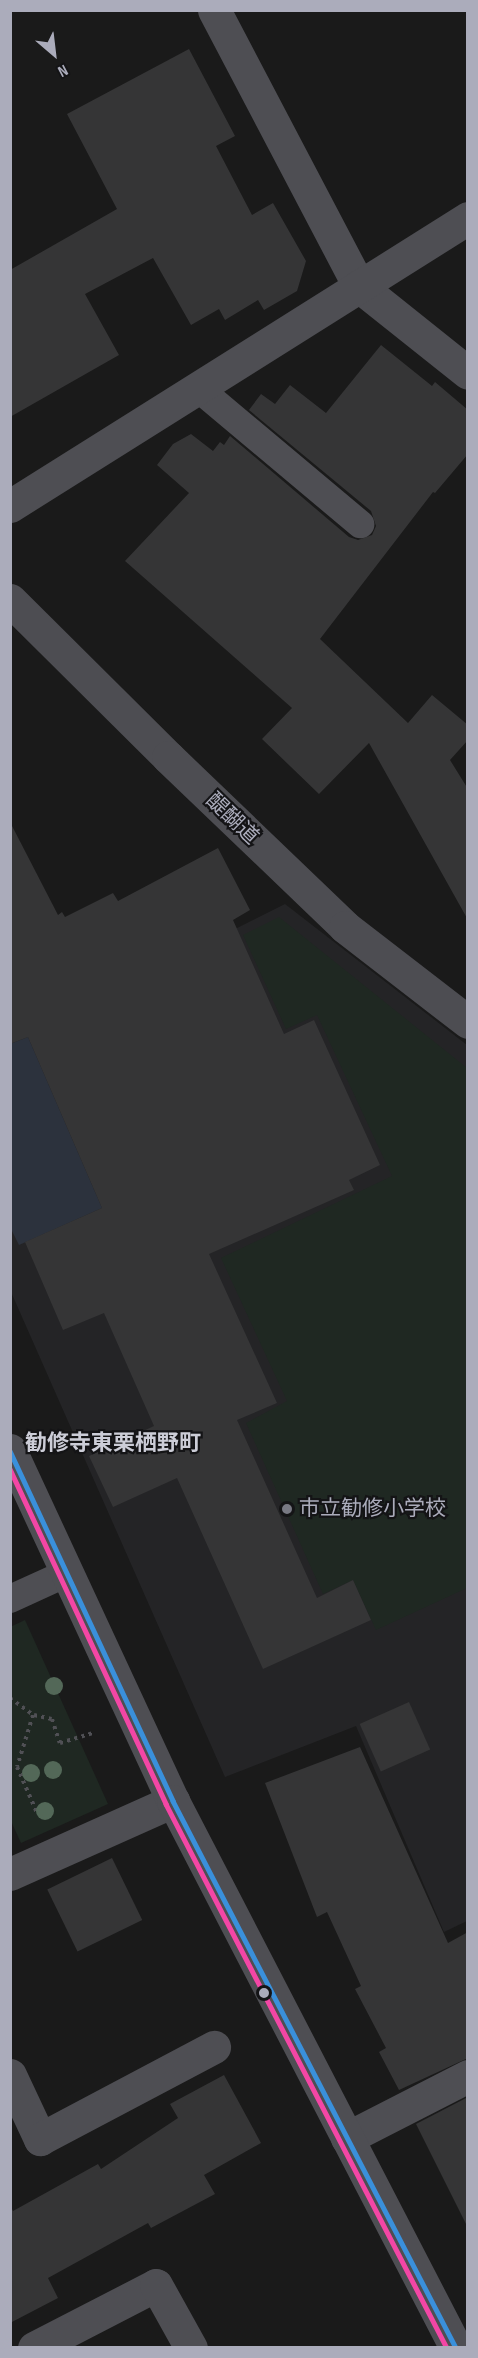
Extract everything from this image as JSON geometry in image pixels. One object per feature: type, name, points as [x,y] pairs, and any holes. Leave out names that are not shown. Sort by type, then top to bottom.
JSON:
[{"type":"main road","name":"醍醐道","points":[[10,600],[168,757],[345,927],[468,1023]]},
{"type":"street","points":[[214,10],[359,286],[468,373]]},
{"type":"street","points":[[10,506],[468,218]]},
{"type":"street","points":[[10,1450],[173,1801],[456,2348]]},
{"type":"street","points":[[10,1874],[173,1801]]},
{"type":"street","points":[[10,2075],[40,2139],[214,2047]]},
{"type":"street","points":[[347,2138],[468,2076]]},
{"type":"street","points":[[34,2348],[156,2285],[191,2348]]},
{"type":"lane","points":[[198,388],[360,524]]},
{"type":"lane","points":[[10,1599],[67,1573]]},
{"type":"path","points":[[10,1698],[33,1715],[52,1719],[60,1743],[92,1733]]},
{"type":"path","points":[[33,1715],[17,1767],[39,1818]]},
{"type":"shaded area","name":"市立勧修小学校","points":[[285,904],[467,1045],[467,1921],[444,1932],[356,1726],[225,1777],[11,1292],[10,1006],[128,983]]},
{"type":"shaded area","points":[[279,917],[467,1068],[467,1588],[376,1630],[353,1580],[323,1594],[246,1423],[287,1401],[221,1258],[392,1176],[317,1015],[286,1029],[243,935]]},
{"type":"shaded area","points":[[28,1037],[102,1208],[19,1245],[10,1227],[10,1044]]},
{"type":"shaded area","points":[[25,1620],[108,1804],[21,1843],[10,1819],[10,1627]]},
{"type":"building","points":[[189,49],[235,136],[216,146],[252,215],[273,203],[306,261],[297,291],[264,310],[258,300],[225,320],[219,309],[191,325],[153,258],[85,294],[119,355],[10,417],[10,270],[117,209],[67,114]]},
{"type":"building","points":[[381,345],[432,386],[435,382],[468,410],[468,454],[435,493],[433,492],[320,639],[408,723],[432,695],[468,725],[468,740],[450,760],[468,789],[468,920],[369,743],[319,794],[262,739],[292,708],[125,561],[189,493],[157,465],[173,444],[191,434],[213,451],[220,442],[224,445],[230,436],[349,537],[358,540],[372,535],[376,526],[371,511],[249,410],[261,394],[275,404],[290,385],[326,413]]},
{"type":"building","points":[[10,822],[58,915],[62,912],[65,917],[113,893],[118,901],[218,848],[250,910],[233,920],[284,1034],[314,1020],[380,1165],[349,1180],[354,1190],[209,1254],[277,1403],[237,1420],[317,1598],[353,1580],[371,1620],[263,1669],[177,1478],[113,1507],[89,1456],[154,1426],[104,1313],[63,1330],[25,1242],[102,1208],[28,1037],[10,1044]]},
{"type":"building","points":[[409,1702],[430,1750],[381,1771],[360,1724]]},
{"type":"building","points":[[360,1747],[448,1943],[468,1932],[468,2058],[399,2090],[379,2052],[386,2048],[355,1989],[361,1986],[327,1912],[317,1917],[265,1783]]},
{"type":"building","points":[[112,1858],[142,1920],[78,1952],[47,1890]]},
{"type":"building","points":[[224,2075],[261,2143],[204,2175],[215,2194],[151,2228],[148,2223],[48,2278],[58,2298],[10,2323],[10,2205],[13,2211],[98,2164],[101,2169],[178,2118],[170,2104]]},
{"type":"building","points":[[468,2097],[468,2228],[416,2124]]},
{"type":"transit line","points":[[10,1451],[173,1801],[456,2348]]},
{"type":"transit line","points":[[10,1469],[166,1804],[447,2348]]},
{"type":"place","name":"市立勧修小学校","points":[[287,1509]]},
{"type":"district","name":"勧修寺東栗栖野町","points":[[113,1444]]}]
